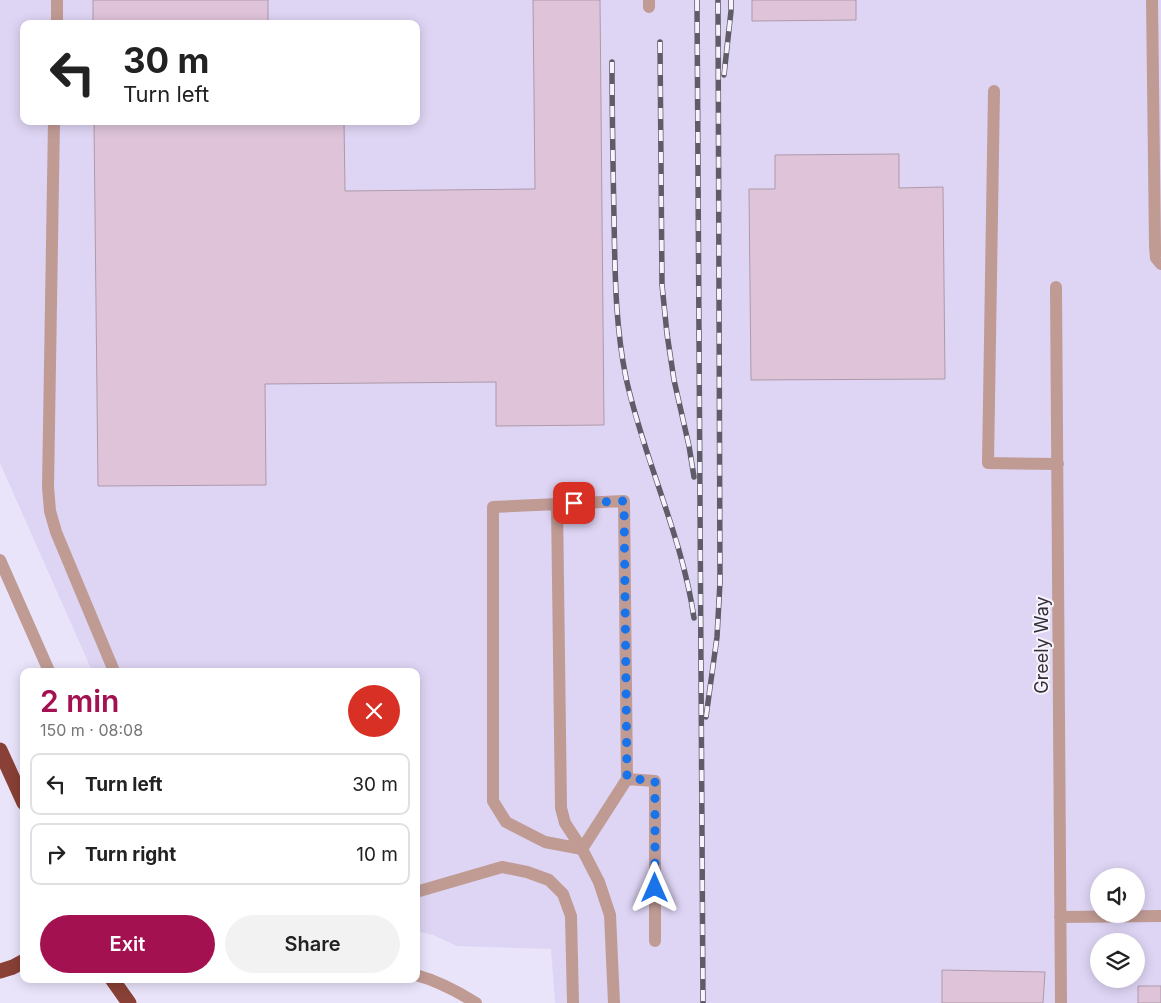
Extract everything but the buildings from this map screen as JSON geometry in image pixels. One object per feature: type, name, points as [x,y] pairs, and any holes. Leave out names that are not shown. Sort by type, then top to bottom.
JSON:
[{"type":"highway","points":[[0,750],[20,794]]},
{"type":"highway","points":[[0,971],[13,968],[20,964]]},
{"type":"highway","points":[[115,983],[129,1003]]},
{"type":"street","points":[[56,20],[57,0]]},
{"type":"street","points":[[1152,0],[1155,246],[1156,258],[1161,264]]},
{"type":"street","points":[[994,91],[988,463],[1058,464]]},
{"type":"street","points":[[54,125],[48,487],[50,511],[56,532],[113,668]]},
{"type":"street","name":"Greely Way","points":[[1056,287],[1061,1003]]},
{"type":"street","points":[[624,501],[627,778],[582,849],[545,842],[506,822],[493,801],[493,507],[624,501]]},
{"type":"street","points":[[557,504],[561,808],[565,823],[582,849],[599,882],[610,915],[614,1003]]},
{"type":"street","points":[[0,560],[48,668]]},
{"type":"street","points":[[627,778],[655,781],[655,942]]},
{"type":"street","points":[[420,891],[502,868],[527,872],[549,880],[563,894],[570,916],[573,1003]]},
{"type":"street","points":[[1060,917],[1161,916]]},
{"type":"street","points":[[420,976],[455,990],[476,1003]]},
{"type":"shaded area","points":[[0,0],[1161,0],[1161,1003],[555,1003],[551,949],[457,946],[433,935],[420,932],[420,668],[91,668],[0,463]]},
{"type":"railway","points":[[697,0],[703,1003]]},
{"type":"railway","points":[[706,717],[717,637],[720,582],[718,0]]},
{"type":"railway","points":[[724,75],[731,0]]},
{"type":"railway","points":[[660,42],[662,285],[674,380],[694,477]]},
{"type":"railway","points":[[612,62],[615,278],[622,358],[634,408],[681,557],[694,618]]},
{"type":"route","points":[[574,503],[624,501],[627,778],[655,781],[655,888]]}]
